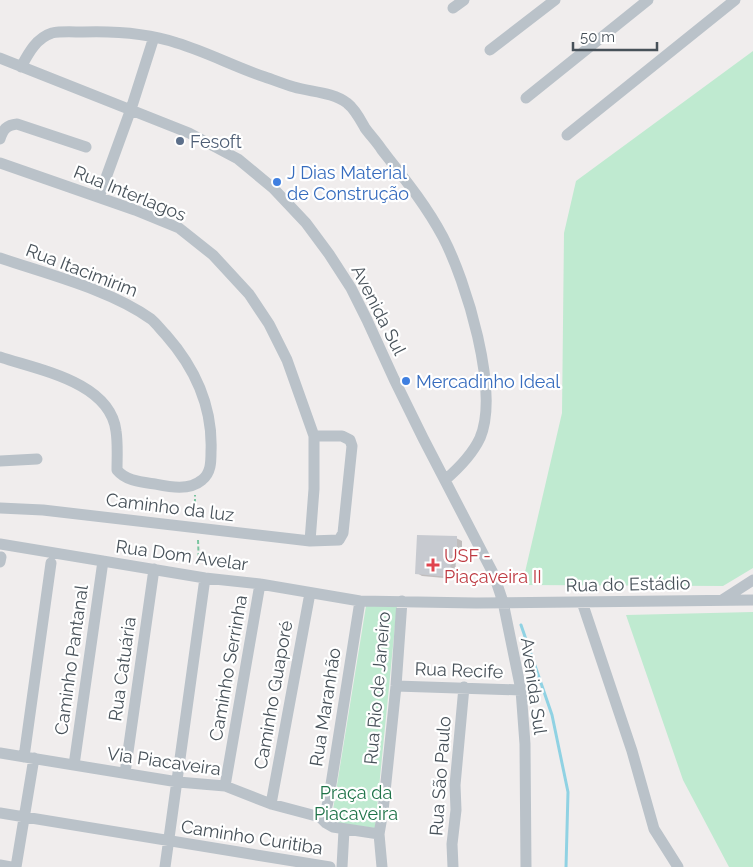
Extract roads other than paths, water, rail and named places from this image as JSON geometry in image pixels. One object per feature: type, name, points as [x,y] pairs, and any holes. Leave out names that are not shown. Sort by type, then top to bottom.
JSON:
[{"type":"street","points":[[453,8],[464,0]]},
{"type":"street","points":[[490,50],[555,0]]},
{"type":"street","points":[[526,98],[648,0]]},
{"type":"street","points":[[567,135],[735,0]]},
{"type":"street","points":[[21,67],[31,48],[52,33],[134,33],[177,42],[248,72],[338,98],[352,107],[367,130],[416,192],[442,235],[457,267],[480,345],[486,380],[486,408],[480,436],[467,459],[446,480]]},
{"type":"street","points":[[98,197],[131,109],[154,37]]},
{"type":"street","name":"Avenida Sul","points":[[0,58],[196,136],[238,159],[273,188],[306,223],[330,254],[351,288],[394,379],[494,575],[504,602],[520,690],[525,744],[526,867]]},
{"type":"street","points":[[0,139],[6,127],[17,124],[86,146]]},
{"type":"street","name":"Rua Interlagos","points":[[0,163],[135,210],[179,228],[213,255],[249,294],[270,324],[287,360],[314,436],[314,489],[310,542]]},
{"type":"street","name":"Rua Itacimirim","points":[[0,258],[126,303],[152,320],[175,346],[196,379],[207,408],[212,444],[209,472],[195,484],[176,488],[130,480],[118,472],[116,431],[111,415],[98,397],[87,388],[66,378],[0,357]]},
{"type":"street","name":"Caminho da luz","points":[[0,508],[43,510],[310,542],[335,542],[339,540],[343,533],[352,446],[350,440],[342,436],[314,436]]},
{"type":"street","points":[[0,461],[38,459]]},
{"type":"street","name":"Rua Dom Avelar","points":[[0,544],[154,570],[202,574],[360,601],[402,601]]},
{"type":"street","name":"Caminho Pantanal","points":[[74,765],[103,561]]},
{"type":"street","points":[[16,867],[25,817],[29,758],[50,563]]},
{"type":"street","name":"Rua Catuária","points":[[125,773],[154,570]]},
{"type":"street","points":[[165,867],[178,782],[202,574]]},
{"type":"street","points":[[722,600],[753,580]]},
{"type":"street","name":"Caminho Serrinha","points":[[225,786],[260,584]]},
{"type":"street","name":"Caminho Guaporé","points":[[271,804],[310,593]]},
{"type":"street","name":"Rua do Estádio","points":[[402,601],[476,603],[753,600]]},
{"type":"street","name":"Rua Maranhão","points":[[320,817],[326,810],[360,601]]},
{"type":"street","name":"Rua Rio de Janeiro","points":[[382,867],[379,834],[396,686],[402,601]]},
{"type":"street","points":[[582,602],[632,750],[654,829],[678,867]]},
{"type":"street","name":"Rua Recife","points":[[396,686],[520,690]]},
{"type":"street","name":"Rua São Paulo","points":[[453,867],[452,844],[456,810],[455,785],[464,687]]},
{"type":"street","name":"Via Piacaveira","points":[[0,753],[178,782],[225,786],[271,804],[320,817],[329,826],[344,830],[379,834]]},
{"type":"street","name":"Caminho Curitiba","points":[[0,813],[330,867]]},
{"type":"street","points":[[342,867],[344,830]]},
{"type":"street","points":[[0,865],[11,867]]},
{"type":"waterway","points":[[521,625],[552,715],[568,792],[566,867]]},
{"type":"place","name":"Fesoft","points":[[180,141]]},
{"type":"place","name":"J Dias Material de Construção","points":[[277,182]]},
{"type":"place","name":"Mercadinho Ideal","points":[[406,381]]},
{"type":"place","name":"USF - Piaçaveira II","points":[[433,565]]},
{"type":"park label","name":"Praça da Piacaveira","points":[[356,802]]}]
